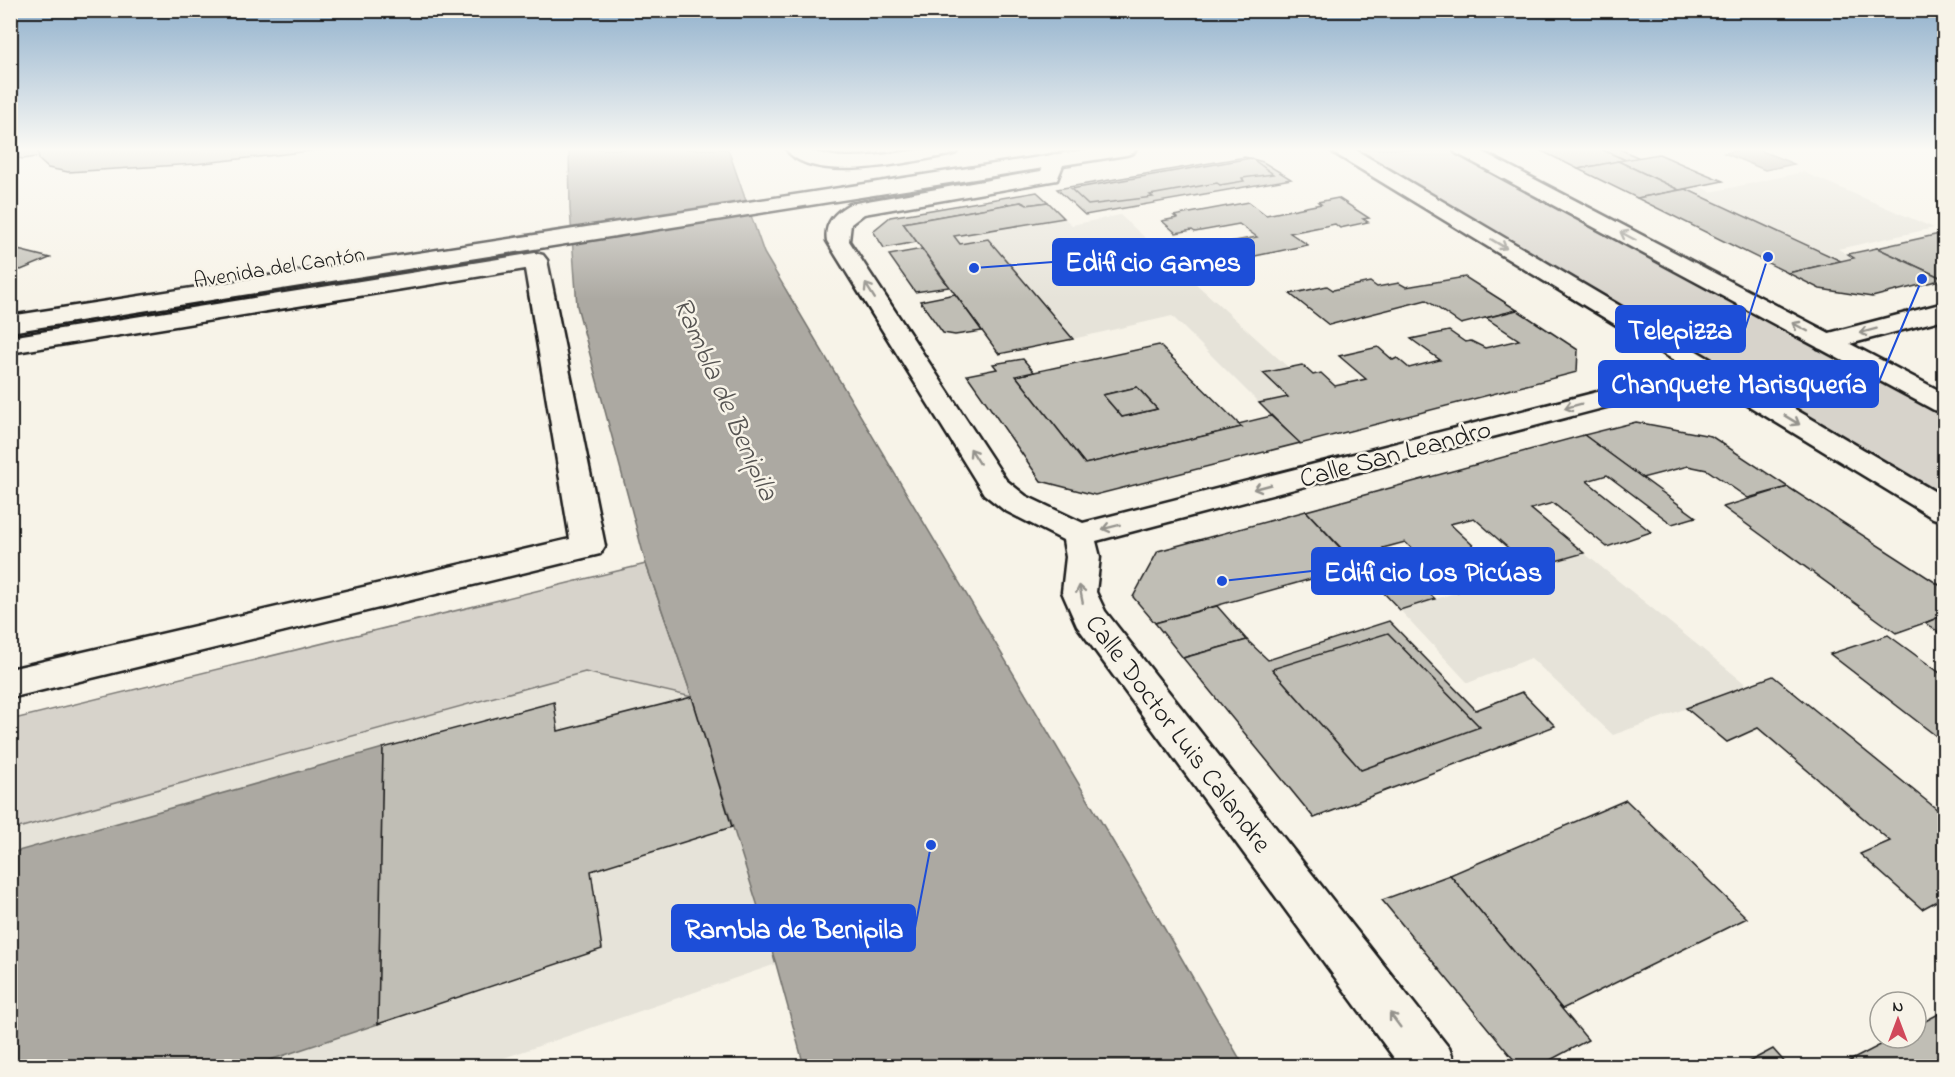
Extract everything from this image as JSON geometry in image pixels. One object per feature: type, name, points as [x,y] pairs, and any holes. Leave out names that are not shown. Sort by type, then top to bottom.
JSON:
[{"type":"street","points":[[547,233],[764,199]]},
{"type":"street","points":[[849,199],[850,213],[840,222],[836,233],[838,240],[995,487],[1018,506],[1059,522],[1078,535]]},
{"type":"street","points":[[1425,199],[1944,511]]},
{"type":"street","points":[[1558,199],[1944,404]]},
{"type":"street","name":"Avenida del Cantón","points":[[10,307],[547,233]]},
{"type":"street","name":"Avenida del Cantón","points":[[10,324],[547,233]]},
{"type":"street","points":[[10,345],[535,260],[588,546],[10,684]]},
{"type":"street","points":[[1827,342],[1944,311]]},
{"type":"street","name":"Calle San Leandro","points":[[1078,535],[1711,371]]},
{"type":"street","name":"Calle Doctor Luis Calandre","points":[[1078,535],[1083,557],[1079,592],[1090,616],[1431,1066]]},
{"type":"shaded area","points":[[1425,199],[1558,199],[1944,404],[1944,511]]},
{"type":"shaded area","points":[[1708,199],[1867,199],[1934,228],[1838,249],[1854,258],[1841,261]]},
{"type":"shaded area","points":[[1120,215],[1289,368],[1263,373],[1288,397],[1259,403],[1172,316],[1073,339],[988,239],[960,244],[954,236],[1064,218],[1072,225]]},
{"type":"shaded area","points":[[1584,553],[1748,686],[1613,735],[1531,658],[1468,683],[1400,610]]},
{"type":"shaded area","points":[[646,564],[692,697],[776,964],[481,1066],[11,1066],[10,720]]},
{"type":"shaded area","points":[[646,564],[692,697],[585,672],[11,830],[10,720]]},
{"type":"water","points":[[570,199],[745,199],[764,253],[1244,1066],[804,1066],[776,964],[692,697],[646,564],[577,306]]},
{"type":"water","points":[[383,748],[378,1024],[252,1066],[11,1066],[11,853]]},
{"type":"building","points":[[994,199],[1045,199],[1048,202],[1027,205],[1021,202],[903,223],[917,242],[884,248],[873,231],[890,217]]},
{"type":"building","points":[[1068,199],[1175,199],[1085,215]]},
{"type":"building","points":[[1082,199],[1135,199],[1088,205]]},
{"type":"building","points":[[1340,199],[1369,218],[1363,219],[1368,222],[1340,228],[1335,224],[1290,233],[1308,245],[1217,264],[1205,253],[1220,250],[1213,245],[1257,237],[1239,224],[1176,233],[1162,221],[1177,218],[1174,216],[1249,202],[1266,215],[1321,204],[1318,202]]},
{"type":"building","points":[[1640,199],[1708,199],[1841,261],[1788,273]]},
{"type":"building","points":[[1021,202],[1027,205],[1048,202],[1064,218],[954,236],[960,244],[988,239],[1073,339],[999,354],[903,223]]},
{"type":"building","points":[[1944,233],[1944,279],[1877,248]]},
{"type":"building","points":[[10,248],[50,258],[21,270],[10,267]]},
{"type":"building","points":[[1877,248],[1944,279],[1872,297],[1820,289],[1788,273],[1854,258],[1848,254]]},
{"type":"building","points":[[922,249],[949,287],[915,292],[889,255]]},
{"type":"building","points":[[1465,277],[1517,310],[1461,324],[1426,300],[1329,325],[1290,294],[1327,286],[1333,290],[1370,282],[1377,287],[1399,283],[1406,287]]},
{"type":"building","points":[[955,294],[982,331],[955,335],[943,333],[920,301]]},
{"type":"building","points":[[1517,310],[1578,350],[1577,372],[1300,444],[1259,403],[1288,397],[1263,373],[1302,365],[1313,375],[1321,373],[1335,386],[1366,379],[1339,356],[1378,347],[1393,360],[1397,358],[1409,368],[1440,360],[1411,339],[1449,331],[1465,342],[1471,341],[1485,348],[1519,340],[1486,318]]},
{"type":"building","points":[[1159,345],[1242,427],[1085,464],[1016,376]],"holes":[[[1137,387],[1157,409],[1122,417],[1103,395]]]},
{"type":"building","points":[[1023,359],[1034,372],[1016,376],[1085,464],[1242,427],[1238,424],[1271,416],[1300,443],[1095,495],[1041,481],[967,375],[997,369],[993,364]]},
{"type":"building","points":[[1137,387],[1157,409],[1122,417],[1103,395]]},
{"type":"building","points":[[1636,422],[1711,436],[1788,487],[1748,498],[1707,470],[1688,466],[1642,478],[1584,435]]},
{"type":"building","points":[[1584,435],[1696,517],[1672,524],[1607,475],[1587,481],[1651,532],[1607,547],[1553,503],[1531,509],[1584,553],[1531,568],[1474,518],[1450,524],[1506,576],[1457,592],[1405,542],[1383,548],[1435,599],[1400,610],[1306,511]]},
{"type":"building","points":[[1788,487],[1944,588],[1944,616],[1896,633],[1723,507]]},
{"type":"building","points":[[1306,511],[1357,566],[1155,623],[1133,597],[1158,551]]},
{"type":"building","points":[[1217,606],[1247,640],[1183,658],[1155,623]]},
{"type":"building","points":[[1944,615],[1944,636],[1925,623]]},
{"type":"building","points":[[1389,621],[1476,710],[1522,692],[1555,726],[1314,818],[1183,658],[1247,640],[1268,660]]},
{"type":"building","points":[[1388,633],[1480,727],[1361,770],[1272,669]]},
{"type":"building","points":[[1888,635],[1944,676],[1944,742],[1830,654]]},
{"type":"building","points":[[1773,676],[1944,815],[1944,897],[1922,909],[1860,854],[1890,841],[1758,728],[1727,742],[1686,708]]},
{"type":"building","points":[[692,697],[732,827],[591,871],[602,949],[378,1024],[383,748],[554,702],[558,731]]},
{"type":"building","points":[[1626,800],[1747,918],[1562,1009],[1450,875]]},
{"type":"building","points":[[1450,875],[1588,1040],[1539,1066],[1519,1066],[1382,900]]},
{"type":"building","points":[[1944,1011],[1944,1066],[1840,1066],[1871,1050],[1928,1050],[1928,1020]]},
{"type":"building","points":[[1773,1049],[1788,1066],[1741,1066]]},
{"type":"place","name":"Telepizza","points":[[1768,257]]},
{"type":"place","name":"Edificio Games","points":[[974,268]]},
{"type":"place","name":"Chanquete Marisquería","points":[[1922,279]]},
{"type":"place","name":"Edificio Los Picúas","points":[[1222,581]]},
{"type":"place","name":"Rambla de Benipila","points":[[931,845]]}]
